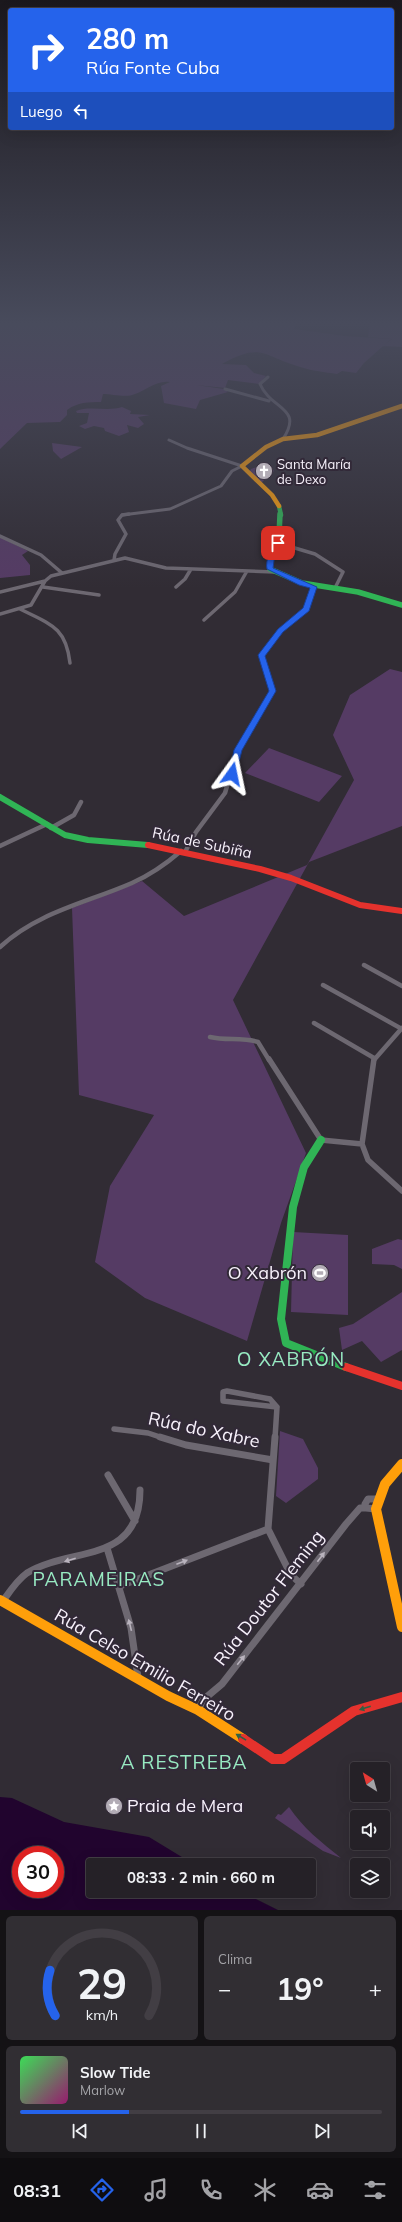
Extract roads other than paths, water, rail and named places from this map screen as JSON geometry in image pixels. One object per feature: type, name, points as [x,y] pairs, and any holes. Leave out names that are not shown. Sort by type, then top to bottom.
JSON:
[{"type":"street","points":[[283,439],[292,423],[292,417],[286,410]]},
{"type":"street","points":[[114,560],[115,554],[126,534],[118,520],[122,515],[170,509],[221,486],[232,471],[242,466],[266,447],[283,439],[317,434],[389,410]]},
{"type":"street","points":[[168,440],[194,452],[220,457],[242,466],[248,476],[275,497],[281,513],[278,543],[269,565],[274,572]]},
{"type":"street","points":[[0,536],[34,551],[56,565],[62,573]]},
{"type":"street","points":[[278,543],[315,554],[343,572],[335,588]]},
{"type":"street","points":[[0,592],[45,581],[62,573],[90,568],[125,558],[149,562],[166,568],[274,572],[314,587],[335,588],[357,592],[402,605]]},
{"type":"street","points":[[176,587],[186,579],[191,569]]},
{"type":"street","points":[[204,620],[244,581],[247,571]]},
{"type":"street","points":[[0,614],[31,605],[43,587],[45,581]]},
{"type":"street","points":[[43,587],[99,595]]},
{"type":"street","points":[[0,947],[20,929],[75,904],[139,879],[153,872],[183,852],[225,793],[232,774],[238,750],[272,691],[261,655],[280,631],[306,609],[314,587]]},
{"type":"street","points":[[20,609],[52,626],[63,636],[67,642],[70,663]]},
{"type":"street","points":[[0,610],[5,612]]},
{"type":"street","name":"Rúa de Subiña","points":[[0,797],[65,835],[88,840],[154,845],[221,862],[260,869],[291,878],[316,890],[360,905],[402,911]]},
{"type":"street","points":[[0,846],[74,815],[81,802]]},
{"type":"street","points":[[364,965],[402,986]]},
{"type":"street","points":[[323,985],[402,1028],[374,1058],[362,1144],[368,1160],[402,1191]]},
{"type":"street","points":[[314,1023],[374,1058]]},
{"type":"street","points":[[210,1037],[220,1041],[250,1039],[258,1042],[321,1140]]},
{"type":"street","points":[[321,1140],[362,1144]]},
{"type":"street","points":[[321,1140],[304,1167],[293,1207],[280,1318],[286,1343],[355,1371],[402,1386]]},
{"type":"street","points":[[273,1460],[277,1407],[270,1399],[227,1391],[223,1392],[223,1401],[277,1407]]},
{"type":"street","name":"Rúa do Xabre","points":[[114,1429],[148,1433],[186,1446],[273,1460],[268,1529]]},
{"type":"street","name":"Rúa Doutor Fleming","points":[[402,1464],[384,1483],[377,1499],[376,1508],[402,1627]]},
{"type":"street","points":[[108,1475],[135,1521]]},
{"type":"street","points":[[1,1602],[16,1582],[30,1572],[107,1548],[129,1531],[138,1514],[140,1490]]},
{"type":"street","name":"Rúa Doutor Fleming","points":[[198,1710],[203,1700],[222,1684],[360,1508],[366,1508],[365,1504],[368,1499],[377,1499]]},
{"type":"street","points":[[366,1508],[376,1508]]},
{"type":"street","points":[[120,1586],[268,1529],[291,1575],[301,1584]]},
{"type":"street","points":[[107,1548],[120,1586],[136,1653],[138,1677]]},
{"type":"street","name":"Rúa Celso Emilio Ferreiro","points":[[1,1602],[138,1677],[168,1696],[198,1710],[273,1759],[283,1759],[354,1711],[402,1697]]},
{"type":"place","name":"Santa María de Dexo","points":[[264,471]]},
{"type":"place","name":"O Xabrón","points":[[320,1273]]},
{"type":"place","name":"Praia de Mera","points":[[114,1806]]},
{"type":"district","name":"O XABRÓN","points":[[291,1359]]},
{"type":"district","name":"PARAMEIRAS","points":[[99,1579]]},
{"type":"district","name":"A RESTREBA","points":[[184,1762]]}]
